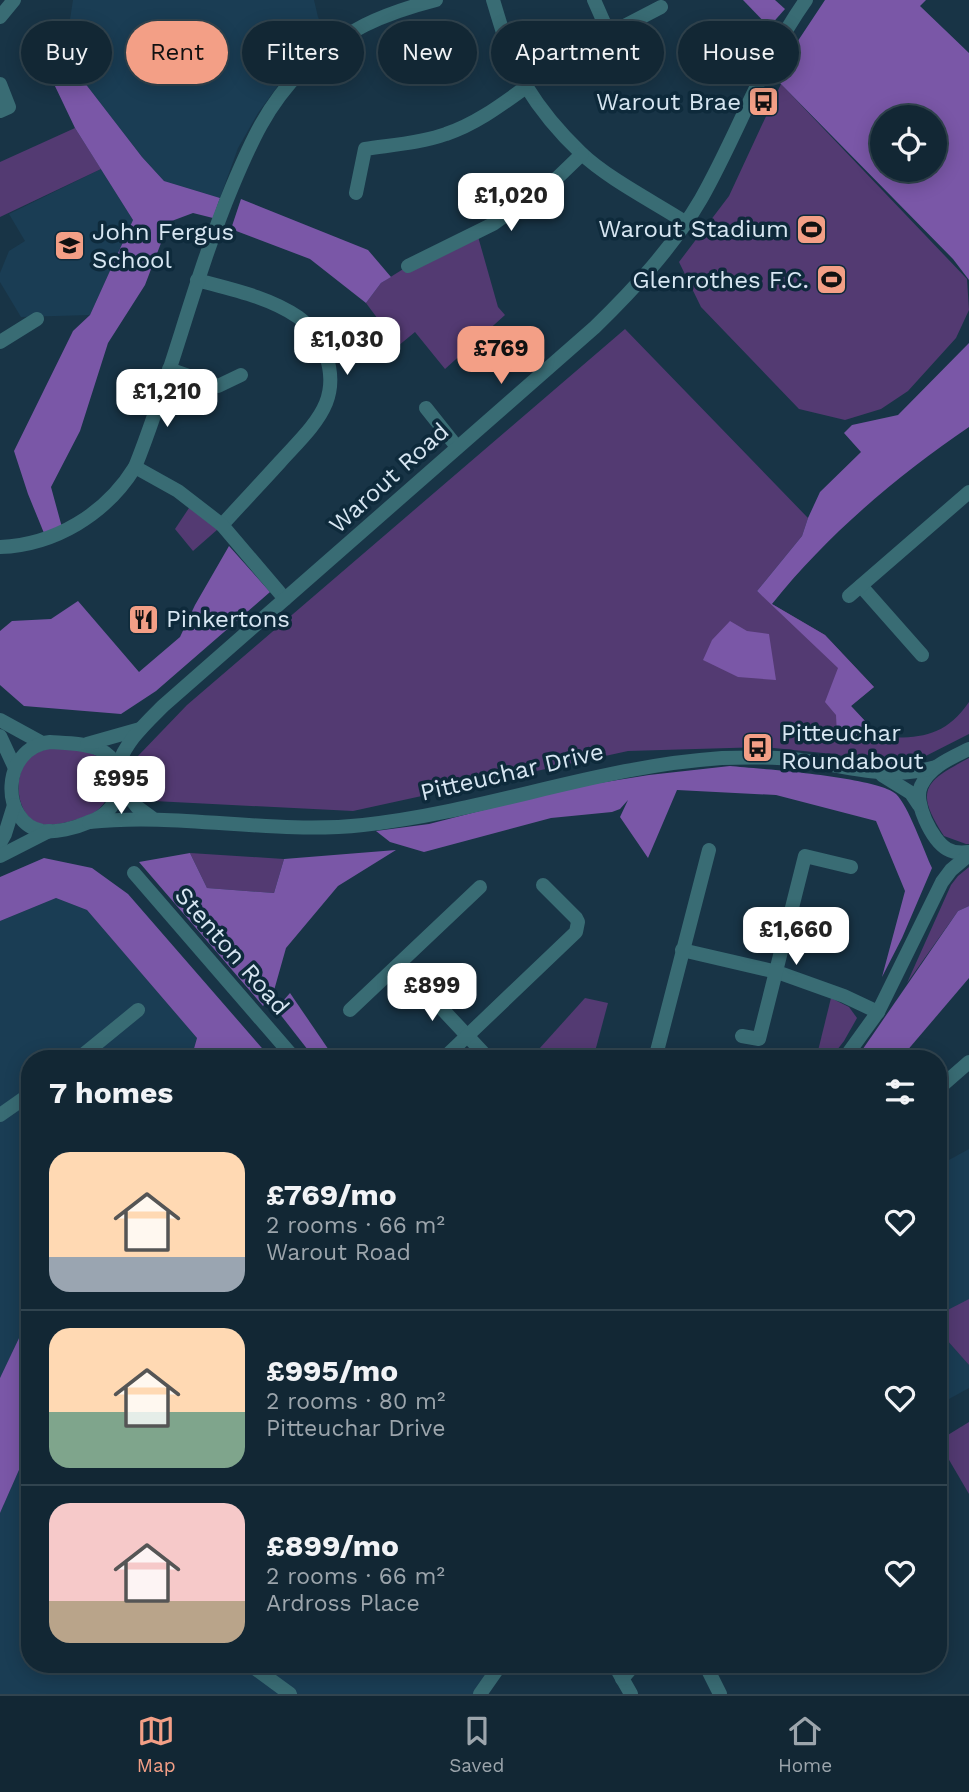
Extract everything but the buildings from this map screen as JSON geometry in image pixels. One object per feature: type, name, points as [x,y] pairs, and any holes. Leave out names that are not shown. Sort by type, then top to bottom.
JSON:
[{"type":"street","points":[[0,17],[14,0]]},
{"type":"street","points":[[0,547],[40,541],[83,520],[115,495],[135,467],[225,204],[256,130],[283,91],[310,62],[352,31],[396,10],[436,0]]},
{"type":"street","points":[[493,0],[511,54],[526,87],[582,154],[685,222]]},
{"type":"street","points":[[594,0],[609,34],[661,7]]},
{"type":"street","name":"Warout Road","points":[[140,729],[614,308],[653,266],[699,202],[764,70],[806,0]]},
{"type":"street","points":[[0,84],[9,107],[0,111]]},
{"type":"street","points":[[356,193],[365,149],[444,135],[463,128],[526,87]]},
{"type":"street","points":[[408,266],[493,225],[554,181],[582,154]]},
{"type":"street","points":[[197,280],[239,292],[297,316],[321,342],[329,372],[326,404],[312,426],[222,525]]},
{"type":"street","points":[[0,342],[37,319]]},
{"type":"street","points":[[169,369],[218,386],[241,375]]},
{"type":"street","points":[[426,408],[457,447]]},
{"type":"street","points":[[135,467],[178,491],[222,525],[285,599]]},
{"type":"street","points":[[849,596],[969,492]]},
{"type":"street","points":[[861,586],[922,655]]},
{"type":"street","points":[[0,720],[42,743],[84,744],[102,750],[137,807],[152,818]]},
{"type":"street","points":[[84,744],[140,729]]},
{"type":"street","points":[[0,856],[50,831],[98,819],[117,797],[120,757],[140,729]]},
{"type":"street","points":[[0,736],[14,766],[12,788],[18,815],[30,826],[50,831]]},
{"type":"street","points":[[14,766],[28,750],[42,743]]},
{"type":"street","points":[[942,882],[944,865],[936,837],[921,807],[919,792],[936,767],[969,749]]},
{"type":"street","name":"Pitteuchar Drive","points":[[89,822],[152,818],[237,825],[359,825],[458,810],[639,767],[719,758],[799,760],[880,774],[912,773],[936,767]]},
{"type":"street","name":"Pitteuchar Drive","points":[[880,774],[911,793],[921,807]]},
{"type":"street","points":[[0,843],[14,805]]},
{"type":"street","points":[[936,837],[946,848],[969,854]]},
{"type":"street","points":[[656,1050],[709,850]]},
{"type":"street","points":[[851,1050],[878,1012],[942,882],[969,854]]},
{"type":"street","points":[[742,1036],[759,1040],[805,856],[851,867]]},
{"type":"street","name":"Stenton Road","points":[[134,873],[287,1050]]},
{"type":"street","points":[[452,1050],[576,932],[576,918],[543,885]]},
{"type":"street","points":[[350,1010],[480,887]]},
{"type":"street","points":[[682,950],[777,972],[844,996],[878,1012]]},
{"type":"street","points":[[400,964],[480,1050]]},
{"type":"street","points":[[89,1050],[138,1010]]},
{"type":"street","points":[[947,1082],[968,1066]]},
{"type":"street","points":[[0,1115],[21,1100]]},
{"type":"street","points":[[262,1673],[290,1694]]},
{"type":"street","points":[[480,1694],[495,1673]]},
{"type":"street","points":[[619,1673],[631,1694]]},
{"type":"street","points":[[622,1679],[627,1673]]},
{"type":"street","points":[[710,1673],[720,1694]]},
{"type":"shaded area","points":[[73,0],[314,0],[320,21],[242,21],[242,84],[279,84],[258,113],[238,148],[220,198],[164,181],[142,157],[86,84],[112,84],[112,21],[70,21]]},
{"type":"shaded area","points":[[743,0],[775,0],[785,9],[774,21],[763,21]]},
{"type":"shaded area","points":[[825,0],[926,0],[920,6],[969,53],[969,280],[953,259],[877,182],[947,182],[947,105],[870,105],[870,175],[781,84],[799,84],[799,39]]},
{"type":"shaded area","points":[[54,84],[86,84],[164,181],[220,198],[213,218],[193,213],[169,222],[145,285],[108,343],[80,431],[51,487],[63,531],[46,538],[14,451],[73,331],[90,315],[133,220],[75,128]]},
{"type":"shaded area","name":"Warout Stadium","points":[[781,84],[870,177],[870,182],[874,182],[967,279],[969,310],[956,338],[908,391],[881,409],[845,420],[799,409],[701,307],[679,262],[729,196]]},
{"type":"shaded area","points":[[75,128],[101,169],[0,217],[0,162]]},
{"type":"shaded area","name":"John Fergus School","points":[[101,169],[133,220],[90,315],[21,317],[0,282],[0,273],[9,251],[25,241],[9,214]]},
{"type":"shaded area","points":[[241,199],[368,250],[391,277],[381,283],[366,303],[310,259],[231,229]]},
{"type":"shaded area","points":[[477,233],[498,307],[505,315],[445,369],[415,332],[398,346],[366,303],[381,283],[408,266]]},
{"type":"shaded area","points":[[625,329],[808,518],[802,536],[757,591],[772,604],[825,635],[874,687],[851,706],[880,737],[907,737],[941,729],[960,714],[969,702],[969,734],[906,766],[833,754],[764,747],[628,751],[353,811],[154,801],[138,787],[137,757],[187,705]]},
{"type":"shaded area","points":[[969,343],[969,427],[864,508],[816,554],[772,604],[825,635],[874,687],[851,706],[880,737],[837,735],[836,715],[825,702],[838,668],[757,591],[802,536],[820,492],[861,452],[844,433],[852,425],[898,415]]},
{"type":"shaded area","points":[[191,505],[218,529],[193,551],[175,529]]},
{"type":"shaded area","points":[[229,546],[270,592],[156,691],[121,714],[24,706],[0,685],[0,631],[12,621],[51,619],[78,601],[139,672],[180,637]]},
{"type":"shaded area","points":[[730,621],[747,631],[769,634],[776,680],[738,677],[703,660],[712,640]]},
{"type":"shaded area","points":[[52,748],[80,750],[95,755],[108,769],[111,786],[104,804],[89,815],[46,825],[29,817],[23,808],[19,788],[23,767],[28,759],[36,753]]},
{"type":"shaded area","name":"Pitteuchar Roundabout","points":[[969,758],[969,844],[966,844],[944,836],[934,820],[927,797],[934,780]]},
{"type":"shaded area","points":[[730,766],[843,778],[884,788],[901,800],[932,868],[882,977],[905,891],[876,821],[776,795],[677,790],[648,858],[620,817],[628,800],[620,809],[612,812],[551,818],[424,852],[390,842],[376,831],[429,824],[574,787]]},
{"type":"shaded area","points":[[396,850],[338,886],[286,948],[273,994],[263,1006],[139,862],[190,853],[207,888],[274,893],[284,859]]},
{"type":"shaded area","points":[[190,853],[284,859],[274,893],[207,888]]},
{"type":"shaded area","points":[[44,858],[92,868],[128,894],[264,1050],[194,1050],[197,1038],[87,910],[56,898],[0,921],[0,877]]},
{"type":"shaded area","points":[[969,867],[969,906],[958,911],[907,983],[951,885]]},
{"type":"shaded area","points":[[56,898],[87,910],[197,1038],[194,1050],[21,1050],[21,1334],[0,1378],[0,921]]},
{"type":"shaded area","points":[[969,906],[969,978],[908,1050],[862,1050],[958,911]]},
{"type":"shaded area","points":[[290,993],[329,1050],[308,1050],[276,1009]]},
{"type":"shaded area","points":[[585,998],[608,1003],[595,1050],[538,1050]]},
{"type":"shaded area","points":[[831,998],[849,1007],[857,1018],[837,1050],[818,1050]]},
{"type":"shaded area","points":[[969,1149],[969,1303],[947,1314],[947,1161]]},
{"type":"shaded area","points":[[969,1299],[969,1365],[947,1340],[947,1310]]},
{"type":"shaded area","points":[[21,1334],[21,1465],[0,1513],[0,1378]]},
{"type":"shaded area","points":[[947,1340],[969,1365],[969,1388],[947,1400]]},
{"type":"shaded area","points":[[969,1422],[969,1494],[947,1456],[947,1435]]},
{"type":"shaded area","points":[[21,1465],[21,1673],[502,1673],[488,1694],[0,1694],[0,1513]]},
{"type":"place","name":"Warout Brae","points":[[764,102]]},
{"type":"place","name":"Warout Stadium","points":[[812,229]]},
{"type":"place","name":"John Fergus School","points":[[69,246]]},
{"type":"place","name":"Glenrothes F.C.","points":[[832,280]]},
{"type":"place","name":"Pinkertons","points":[[143,619]]},
{"type":"place","name":"Pitteuchar Roundabout","points":[[758,747]]}]
